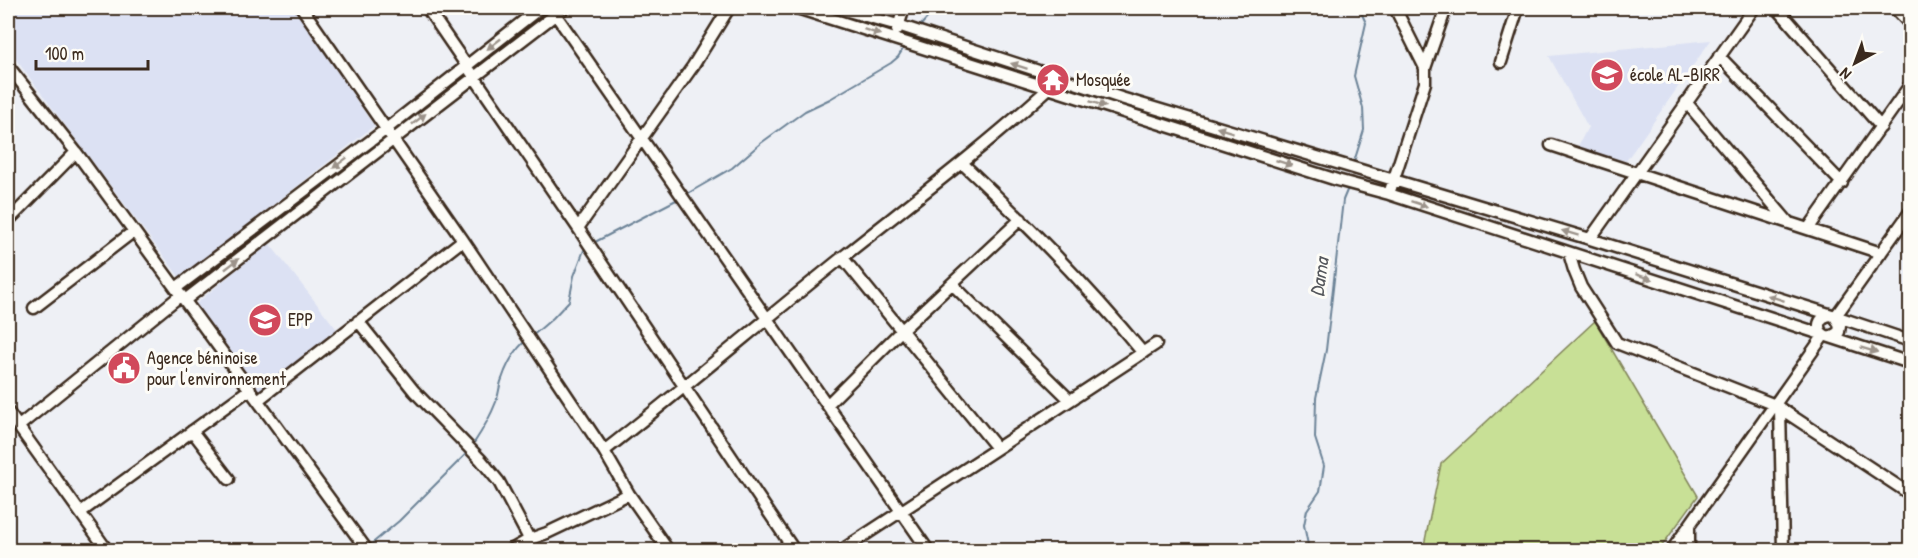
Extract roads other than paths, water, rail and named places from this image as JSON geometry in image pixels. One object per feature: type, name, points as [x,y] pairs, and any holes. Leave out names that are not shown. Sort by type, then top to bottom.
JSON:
[{"type":"street","points":[[302,8],[463,240],[668,550]]},
{"type":"street","points":[[427,8],[794,550]]},
{"type":"street","points":[[19,426],[385,130],[540,8]]},
{"type":"street","points":[[578,228],[693,66],[729,8]]},
{"type":"street","points":[[797,8],[1337,180],[1389,194],[1911,363]]},
{"type":"street","points":[[837,8],[1051,76],[1590,239],[1911,342]]},
{"type":"street","points":[[894,39],[904,8]]},
{"type":"street","points":[[1395,8],[1425,68]]},
{"type":"street","points":[[1389,194],[1422,94],[1425,68],[1446,8]]},
{"type":"street","points":[[1501,62],[1518,8]]},
{"type":"street","points":[[1590,239],[1754,8]]},
{"type":"street","points":[[1777,8],[1881,127]]},
{"type":"street","points":[[1895,8],[1911,24]]},
{"type":"street","points":[[181,294],[393,140],[556,9],[642,139],[928,550]]},
{"type":"street","points":[[1719,56],[1842,183]]},
{"type":"street","points":[[8,66],[76,152],[367,550]]},
{"type":"street","points":[[604,451],[962,163],[1048,89],[1051,76]]},
{"type":"street","points":[[1808,229],[1911,85]]},
{"type":"street","points":[[1686,102],[1790,224]]},
{"type":"street","points":[[1551,145],[1881,254]]},
{"type":"street","points":[[8,221],[76,152]]},
{"type":"street","points":[[962,163],[1021,219],[1100,300],[1143,353]]},
{"type":"street","points":[[1825,336],[1819,330],[1822,317],[1834,316],[1911,212]]},
{"type":"street","points":[[827,405],[901,331],[953,285],[1021,219]]},
{"type":"street","points":[[34,308],[134,231]]},
{"type":"street","points":[[258,400],[463,240]]},
{"type":"street","points":[[1569,253],[1581,287],[1617,343],[1778,406],[1911,494]]},
{"type":"street","points":[[843,257],[997,448]]},
{"type":"street","points":[[953,285],[1070,400]]},
{"type":"street","points":[[358,321],[414,391],[495,476],[535,550]]},
{"type":"street","points":[[1672,550],[1778,406],[1825,336]]},
{"type":"street","points":[[842,550],[1156,344]]},
{"type":"street","points":[[81,512],[250,389]]},
{"type":"street","points":[[1778,406],[1783,550]]},
{"type":"street","points":[[8,412],[107,550]]},
{"type":"street","points":[[192,431],[229,479]]},
{"type":"street","points":[[511,550],[629,494]]},
{"type":"street","points":[[1689,526],[1689,550]]},
{"type":"waterway","points":[[921,25],[936,8]]},
{"type":"waterway","name":"Dama","points":[[1353,165],[1364,130],[1363,108],[1354,76],[1366,23],[1359,8]]},
{"type":"waterway","points":[[685,195],[732,168],[761,143],[805,111],[891,63],[903,49]]},
{"type":"waterway","name":"Dama","points":[[1309,550],[1304,525],[1307,510],[1320,491],[1324,466],[1315,438],[1316,398],[1326,350],[1343,200],[1348,188]]},
{"type":"waterway","points":[[595,242],[680,198]]},
{"type":"waterway","points":[[531,337],[569,301],[574,276],[584,250]]},
{"type":"waterway","points":[[474,443],[494,407],[509,363],[526,340]]},
{"type":"waterway","points":[[369,546],[399,521],[466,454]]},
{"type":"place","name":"école AL-BIRR","points":[[1607,75]]},
{"type":"place","name":"Mosquée","points":[[1053,80]]},
{"type":"place","name":"EPP","points":[[265,320]]},
{"type":"place","name":"Agence béninoise pour l'environnement","points":[[124,368]]}]
